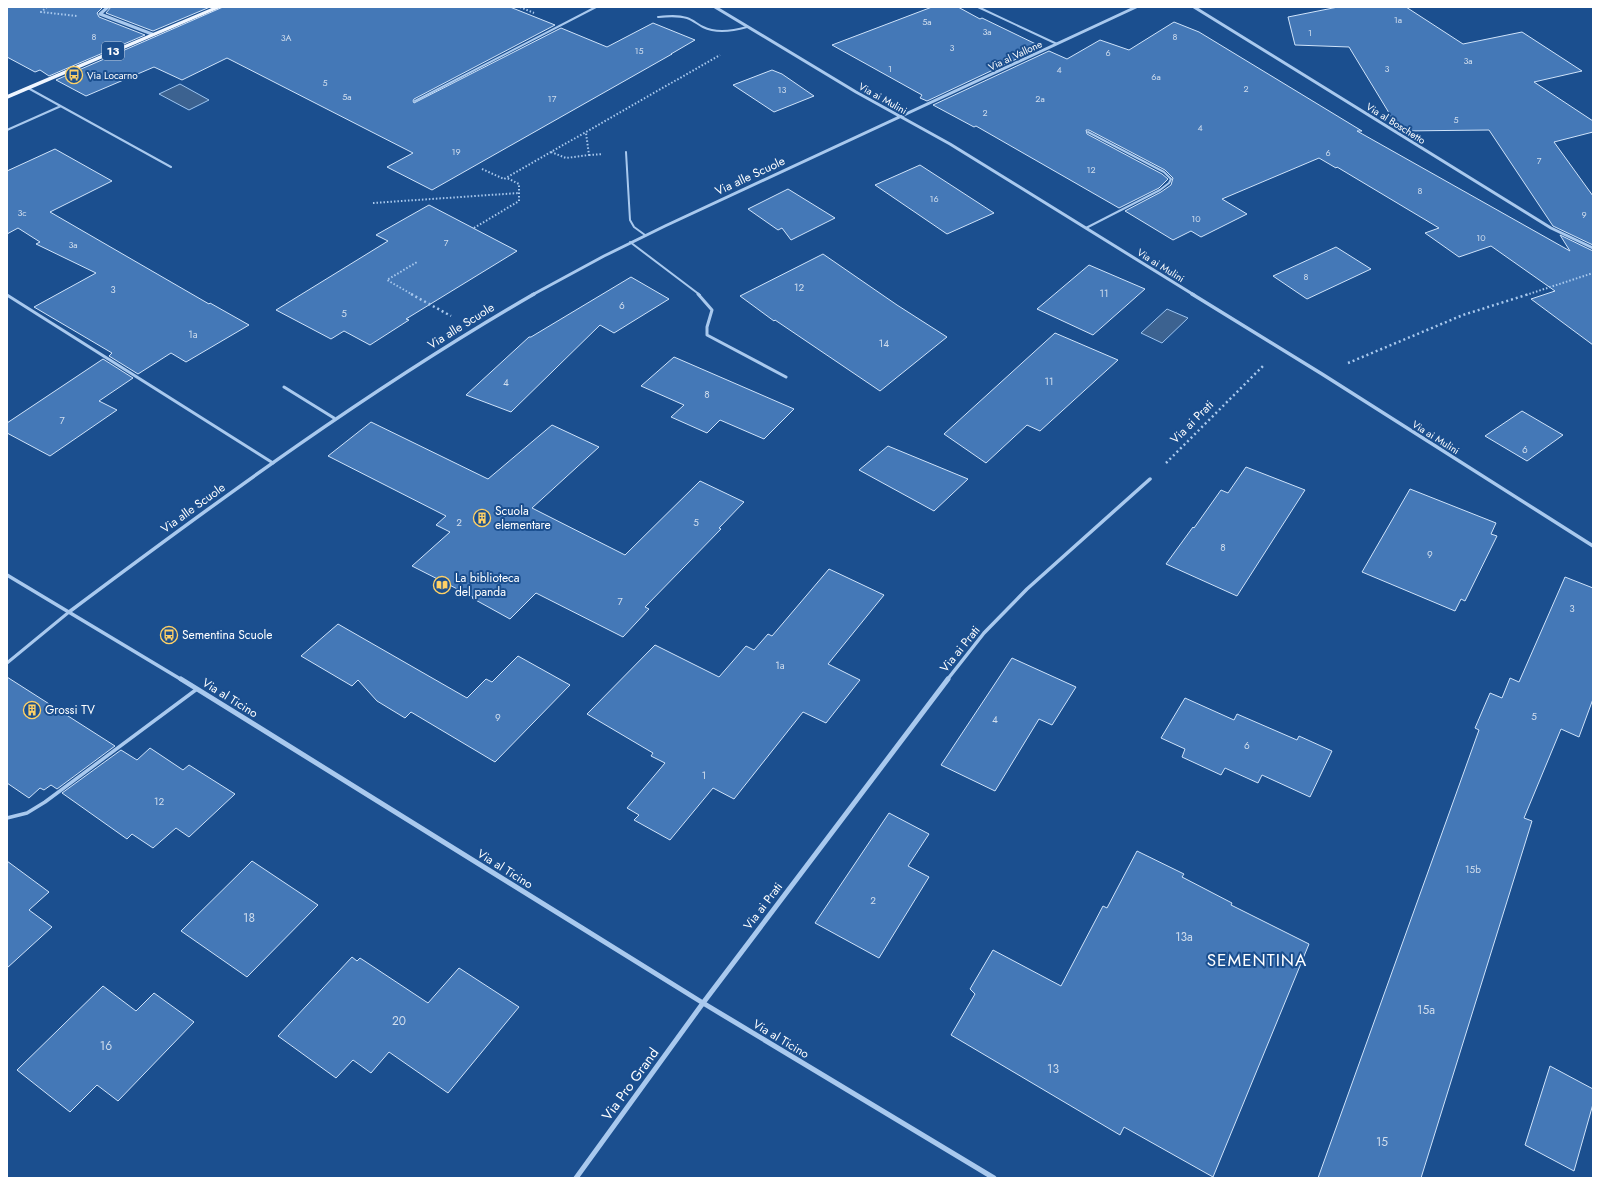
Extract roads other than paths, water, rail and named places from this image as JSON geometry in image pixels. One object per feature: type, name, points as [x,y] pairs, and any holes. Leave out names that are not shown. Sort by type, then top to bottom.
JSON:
[{"type":"main road","name":"13","points":[[7,97],[152,34],[219,7]]},
{"type":"street","points":[[108,7],[100,14],[152,34]]},
{"type":"street","name":"Via ai Mulini","points":[[715,7],[900,117],[950,144],[1322,374],[1593,546]]},
{"type":"street","name":"Via al Vallone","points":[[900,117],[1135,7]]},
{"type":"street","name":"Via al Boschetto","points":[[1194,7],[1551,228],[1593,248]]},
{"type":"street","name":"Via alle Scuole","points":[[69,612],[176,532],[334,418],[473,329],[542,289],[630,242],[900,117]]},
{"type":"street","name":"Via ai Prati","points":[[703,1003],[884,762],[984,633],[1027,589],[1150,479]]},
{"type":"street","name":"Via al Ticino","points":[[7,575],[197,689],[703,1003],[994,1178]]},
{"type":"street","name":"Via Pro Grand","points":[[576,1178],[703,1003]]},
{"type":"lane","points":[[415,102],[596,7]]},
{"type":"lane","points":[[978,7],[1057,44]]},
{"type":"lane","points":[[658,17],[684,17],[712,30],[729,31],[747,26]]},
{"type":"lane","points":[[28,88],[171,167]]},
{"type":"lane","points":[[7,130],[62,106]]},
{"type":"lane","points":[[1086,228],[1160,190],[1169,183],[1171,179],[1164,172],[1088,132]]},
{"type":"lane","points":[[626,152],[630,220],[634,227],[645,235]]},
{"type":"lane","points":[[630,242],[700,295],[707,303],[712,310],[707,327],[707,335],[786,377]]},
{"type":"lane","points":[[7,295],[273,463]]},
{"type":"lane","points":[[284,387],[334,418]]},
{"type":"lane","points":[[7,663],[69,612]]},
{"type":"lane","points":[[7,818],[26,813],[45,802],[197,689]]},
{"type":"water","points":[[180,84],[209,100],[189,110],[159,94]]},
{"type":"water","points":[[1167,309],[1188,318],[1162,343],[1141,333]]},
{"type":"place","name":"Via Locarno","points":[[74,75]]},
{"type":"place","name":"Scuola elementare","points":[[482,518]]},
{"type":"place","name":"La biblioteca del panda","points":[[442,585]]},
{"type":"place","name":"Sementina Scuole","points":[[169,635]]},
{"type":"place","name":"Grossi TV","points":[[32,710]]},
{"type":"district","name":"SEMENTINA","points":[[1257,960]]}]
